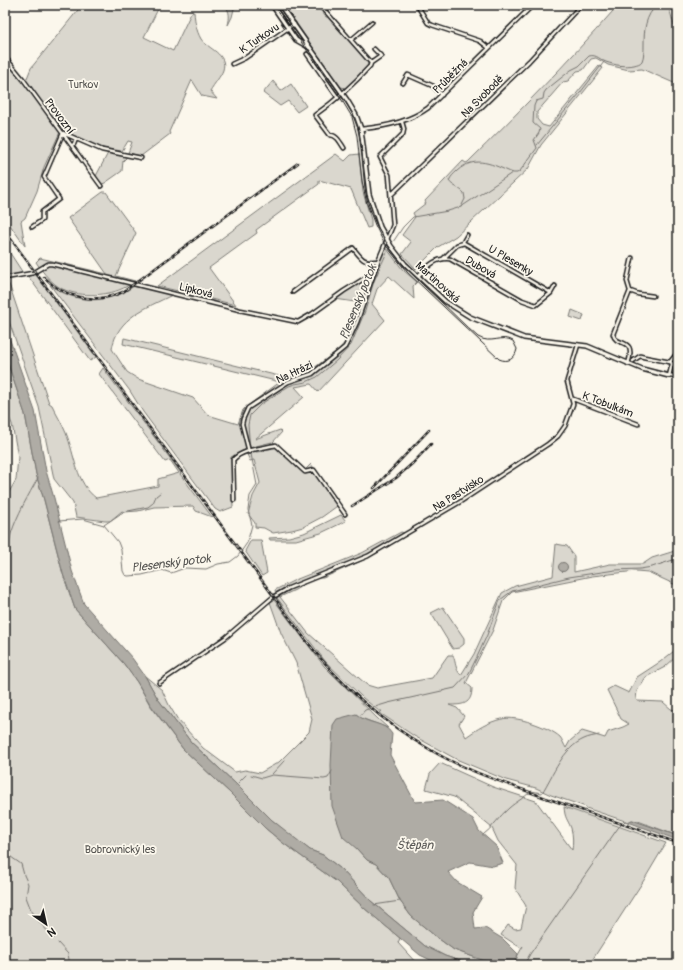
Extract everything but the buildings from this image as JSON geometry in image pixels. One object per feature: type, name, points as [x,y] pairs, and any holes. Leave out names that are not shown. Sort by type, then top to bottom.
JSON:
[{"type":"street","name":"Martinovská","points":[[272,5],[297,41],[309,47],[317,57]]},
{"type":"street","name":"Martinovská","points":[[280,5],[343,94],[356,115],[361,129],[369,194],[378,222],[387,240],[398,256],[418,276],[458,311],[526,339],[593,348],[628,364],[669,376],[678,376]]},
{"type":"street","points":[[320,5],[371,63]]},
{"type":"street","points":[[417,5],[428,22],[432,25],[480,41],[490,48]]},
{"type":"street","name":"Průběžná","points":[[361,129],[402,122],[422,113],[533,5]]},
{"type":"street","name":"Na Svobodě","points":[[391,195],[529,61],[581,5]]},
{"type":"street","points":[[351,40],[372,22]]},
{"type":"street","name":"K Turkovu","points":[[232,64],[245,58],[294,24]]},
{"type":"street","points":[[344,148],[334,135],[330,135],[315,115],[343,94],[361,76],[371,63],[381,56],[374,49]]},
{"type":"street","points":[[307,54],[338,98]]},
{"type":"street","name":"Provozní","points":[[5,57],[72,145],[101,186]]},
{"type":"street","points":[[403,83],[408,75],[433,86],[442,95]]},
{"type":"street","points":[[387,240],[393,225],[391,195],[389,175],[380,156],[402,134],[404,129],[402,122]]},
{"type":"street","points":[[32,227],[42,220],[42,212],[59,199],[44,177],[63,133],[102,150],[141,158]]},
{"type":"street","points":[[72,145],[76,139]]},
{"type":"street","points":[[418,276],[433,263],[443,259],[457,245],[463,242],[467,235]]},
{"type":"street","name":"Na Hrázi","points":[[249,452],[242,424],[248,408],[288,382],[297,378],[308,377],[330,361],[345,347],[357,322],[373,273],[387,240]]},
{"type":"street","name":"U Plesenky","points":[[463,242],[551,293]]},
{"type":"street","points":[[293,292],[353,248],[364,260],[370,262],[378,261]]},
{"type":"street","points":[[628,364],[631,351],[629,347],[615,339],[613,334],[630,291],[627,282],[632,258]]},
{"type":"street","name":"Dubová","points":[[443,259],[452,260],[526,302],[536,305],[551,293]]},
{"type":"street","name":"Lipková","points":[[5,278],[32,273],[48,264],[52,264],[240,310],[298,322],[373,273]]},
{"type":"street","points":[[551,293],[555,286]]},
{"type":"street","points":[[630,291],[638,294],[653,296]]},
{"type":"street","points":[[573,399],[567,381],[578,345]]},
{"type":"street","points":[[669,376],[671,363],[678,352]]},
{"type":"street","points":[[632,365],[633,361],[640,356],[678,366]]},
{"type":"street","points":[[629,359],[633,361]]},
{"type":"street","name":"K Tobulkám","points":[[573,399],[638,424]]},
{"type":"street","name":"Na Pastvisko","points":[[159,683],[225,638],[273,596],[368,556],[460,502],[526,459],[558,436],[565,426],[571,412],[573,399]]},
{"type":"street","points":[[234,500],[233,460],[236,457],[249,452],[276,445],[305,472],[314,470],[345,514]]},
{"type":"green space","name":"Turkov","points":[[82,5],[160,5],[144,37],[173,51],[191,13],[194,12],[196,26],[201,39],[223,60],[224,64],[221,75],[210,91],[217,99],[202,96],[192,80],[169,132],[170,134],[141,156],[128,153],[132,142],[128,141],[122,151],[101,148],[63,131],[60,132],[44,167],[37,191],[25,218],[21,221],[25,246],[5,218],[5,58],[22,79],[27,78],[31,68]]},
{"type":"green space","points":[[225,5],[235,5],[228,25],[229,15]]},
{"type":"green space","points":[[284,5],[316,5],[367,61],[367,69],[347,88],[340,87]]},
{"type":"green space","points":[[606,5],[668,5],[674,25],[678,28],[678,81],[676,84],[642,69],[629,70],[608,65],[596,58],[591,59],[583,70],[577,71],[568,81],[563,82],[537,112],[537,119],[542,125],[549,127],[599,66],[603,68],[541,145],[528,169],[456,236],[438,247],[416,269],[402,254],[411,242],[402,235],[415,217],[413,213],[426,203],[425,201],[463,161],[466,163],[468,162],[487,144],[578,50],[613,11]]},
{"type":"green space","points":[[273,81],[281,91],[291,84],[306,106],[297,112],[288,101],[280,106],[263,93]]},
{"type":"green space","points":[[108,153],[127,157],[123,161],[122,171],[102,184],[96,176]]},
{"type":"green space","points":[[336,154],[345,161],[351,155],[359,154],[363,192],[371,220],[371,227],[367,228],[351,189],[319,180],[319,184],[256,230],[257,233],[209,268],[236,305],[157,286]]},
{"type":"green space","points":[[103,192],[106,192],[136,233],[116,276],[135,281],[121,289],[104,294],[87,295],[70,292],[53,283],[36,262],[40,258],[107,274],[68,218]]},
{"type":"green space","points":[[5,249],[7,251],[8,250],[23,273],[5,277]]},
{"type":"green space","points":[[387,249],[403,270],[417,282],[413,286],[414,299],[389,276],[377,289],[372,304],[385,320],[318,392],[311,384],[295,387],[304,397],[255,439],[280,430],[282,432],[273,442],[304,471],[311,464],[340,504],[322,517],[303,527],[273,533],[264,528],[255,527],[255,523],[248,514],[253,496],[260,483],[254,460],[250,461],[245,450],[231,457],[233,507],[220,512],[215,509],[143,412],[130,391],[50,285],[71,296],[92,300],[113,297],[134,286],[172,295],[143,309],[127,321],[115,338],[112,349],[127,372],[138,379],[193,398],[208,415],[238,424],[243,410],[280,382],[123,344],[124,338],[287,378],[314,368],[338,350],[351,336],[362,303],[335,299],[361,279],[374,274],[384,251]],"holes":[[[272,442],[264,451],[256,452],[256,446]]]},
{"type":"green space","points":[[36,275],[96,357],[90,361],[28,276]]},
{"type":"green space","points":[[7,280],[49,403],[52,405],[64,429],[80,477],[89,492],[96,498],[158,486],[158,479],[179,473],[170,460],[165,462],[99,374],[103,368],[212,517],[196,511],[193,506],[154,507],[138,511],[122,511],[110,521],[76,517],[73,503],[54,479],[39,407],[5,310],[5,281]]},
{"type":"green space","points":[[572,310],[584,315],[582,321],[570,317]]},
{"type":"green space","name":"Bobrovnický les","points":[[5,355],[25,414],[36,474],[63,574],[75,609],[124,664],[137,682],[150,705],[183,749],[265,828],[283,843],[337,882],[364,908],[400,938],[398,943],[418,965],[5,965],[5,499],[16,480],[18,457],[12,424],[5,409]]},
{"type":"green space","points":[[341,515],[346,521],[321,533],[296,540],[270,540],[269,538],[289,537],[304,533]]},
{"type":"green space","points":[[401,532],[409,534],[368,558],[323,578],[314,578],[295,590],[280,597],[308,633],[367,685],[377,688],[432,678],[448,655],[453,655],[461,675],[474,654],[502,593],[515,586],[553,576],[556,544],[567,546],[574,556],[574,572],[610,564],[643,564],[652,558],[678,550],[678,586],[648,572],[636,571],[592,576],[512,592],[503,601],[493,630],[466,683],[472,688],[470,698],[462,704],[449,705],[457,708],[464,716],[459,724],[466,737],[487,724],[508,718],[523,720],[548,729],[561,738],[566,748],[570,741],[582,731],[605,738],[608,732],[629,724],[621,719],[607,690],[614,686],[629,693],[637,677],[678,648],[678,655],[665,667],[646,677],[637,691],[636,699],[637,701],[663,702],[671,709],[678,711],[678,836],[638,821],[632,820],[628,822],[586,808],[536,788],[506,780],[456,759],[414,736],[380,713],[382,711],[379,711],[363,698],[325,661],[277,598],[275,590],[295,580],[362,553]]},
{"type":"green space","points":[[251,540],[261,540],[267,573],[262,576],[245,551]]},
{"type":"green space","points":[[274,600],[324,666],[388,728],[361,718],[356,714],[357,849],[367,860],[376,864],[389,878],[400,901],[411,916],[454,950],[496,965],[472,965],[445,956],[425,946],[371,901],[341,869],[323,855],[310,850],[289,835],[272,820],[191,742],[158,699],[145,676],[162,690],[178,720],[203,748],[235,772],[245,770],[260,773],[279,762],[309,732],[312,719],[296,663],[281,633],[270,602]]},
{"type":"green space","points":[[443,607],[464,638],[464,644],[459,648],[453,649],[431,613]]},
{"type":"green space","points":[[440,763],[493,787],[536,801],[572,850],[572,831],[564,807],[666,843],[589,965],[514,965],[523,946],[521,948],[501,935],[508,925],[515,929],[521,928],[526,906],[515,888],[517,865],[498,841],[492,828],[454,797],[426,789],[430,774]]},
{"type":"water","points":[[5,326],[35,411],[46,471],[72,571],[84,604],[132,658],[145,676],[158,699],[191,742],[272,820],[310,850],[323,855],[341,869],[371,901],[425,946],[445,956],[472,965],[441,965],[420,955],[364,908],[337,882],[283,843],[265,828],[183,749],[150,704],[124,664],[75,609],[63,574],[36,474],[25,414],[5,355]]},
{"type":"water","points":[[563,562],[568,567],[563,572],[558,567]]},
{"type":"water","name":"Štěpán","points":[[356,714],[366,720],[385,727],[392,734],[390,755],[415,802],[443,800],[473,819],[479,831],[496,846],[503,863],[493,866],[470,862],[448,872],[457,882],[482,897],[473,912],[475,929],[485,928],[503,939],[518,954],[514,965],[496,965],[454,950],[435,936],[411,916],[400,901],[389,878],[376,864],[367,860],[343,837],[332,806],[331,765],[333,725],[337,719]]},
{"type":"water","points":[[632,820],[678,836],[678,840],[628,822]]},
{"type":"waterway","name":"Plesenský potok","points":[[393,242],[403,227],[413,217],[448,211],[461,207],[465,199],[464,193],[449,181],[454,174],[464,166],[478,162],[492,164],[513,173],[520,171],[537,148],[534,140],[540,129],[533,123],[534,106],[536,101],[543,99],[546,90],[571,70],[579,66],[589,56],[594,56],[606,62],[620,65],[630,66],[640,63],[644,55],[644,34],[646,24],[650,14],[657,5]]},
{"type":"waterway","points":[[537,145],[604,62]]},
{"type":"waterway","points":[[5,65],[10,66]]},
{"type":"waterway","points":[[461,207],[512,173]]},
{"type":"waterway","name":"Plesenský potok","points":[[250,449],[248,425],[250,415],[261,404],[289,386],[306,382],[317,377],[337,360],[351,345],[365,311],[374,281],[387,252]]},
{"type":"waterway","name":"Plesenský potok","points":[[59,521],[83,519],[104,525],[118,542],[121,550],[123,571],[125,575],[128,576],[142,575],[162,570],[171,573],[185,568],[206,569],[218,564],[230,562],[238,556],[247,543],[252,525],[248,510],[250,496],[257,485],[251,454]]},
{"type":"waterway","points":[[5,565],[8,557],[13,527],[38,478]]},
{"type":"waterway","points":[[104,525],[123,512],[148,507],[160,493]]},
{"type":"waterway","points":[[359,717],[365,710],[388,703],[455,688],[469,673],[487,635],[500,600],[512,591],[569,577],[615,570],[640,569],[652,567],[673,560],[678,561]]},
{"type":"waterway","points":[[483,835],[505,811],[531,791],[542,793],[564,755],[570,749],[584,739],[599,735]]},
{"type":"waterway","points":[[272,774],[284,761]]},
{"type":"waterway","points":[[251,775],[262,778],[272,775],[324,779],[328,778],[332,771]]},
{"type":"waterway","points":[[236,785],[246,775]]},
{"type":"waterway","points":[[524,965],[530,954],[618,828],[625,821],[628,822]]},
{"type":"waterway","points":[[5,849],[11,857],[21,864],[28,884],[26,897],[31,910],[54,938]]},
{"type":"waterway","points":[[374,905],[400,901]]},
{"type":"waterway","points":[[58,943],[68,954],[70,965]]},
{"type":"waterway","points":[[656,965],[678,964]]},
{"type":"tram line","points":[[275,5],[340,97],[352,117],[357,136],[362,181],[367,204],[384,243],[407,272],[499,359],[505,361],[513,358],[517,349],[513,341],[509,339],[487,340],[478,337],[406,268],[387,243],[372,215],[367,199],[360,138],[351,112],[342,96],[277,5]]},
{"type":"railway","points":[[44,277],[61,290],[71,295],[81,297],[102,298],[123,292],[298,163]]},
{"type":"railway","points":[[5,231],[305,639],[318,656],[364,702],[380,716],[415,741],[461,766],[546,798],[678,843]]},
{"type":"railway","points":[[374,488],[429,430]]},
{"type":"railway","points":[[352,506],[396,478],[431,444]]}]
